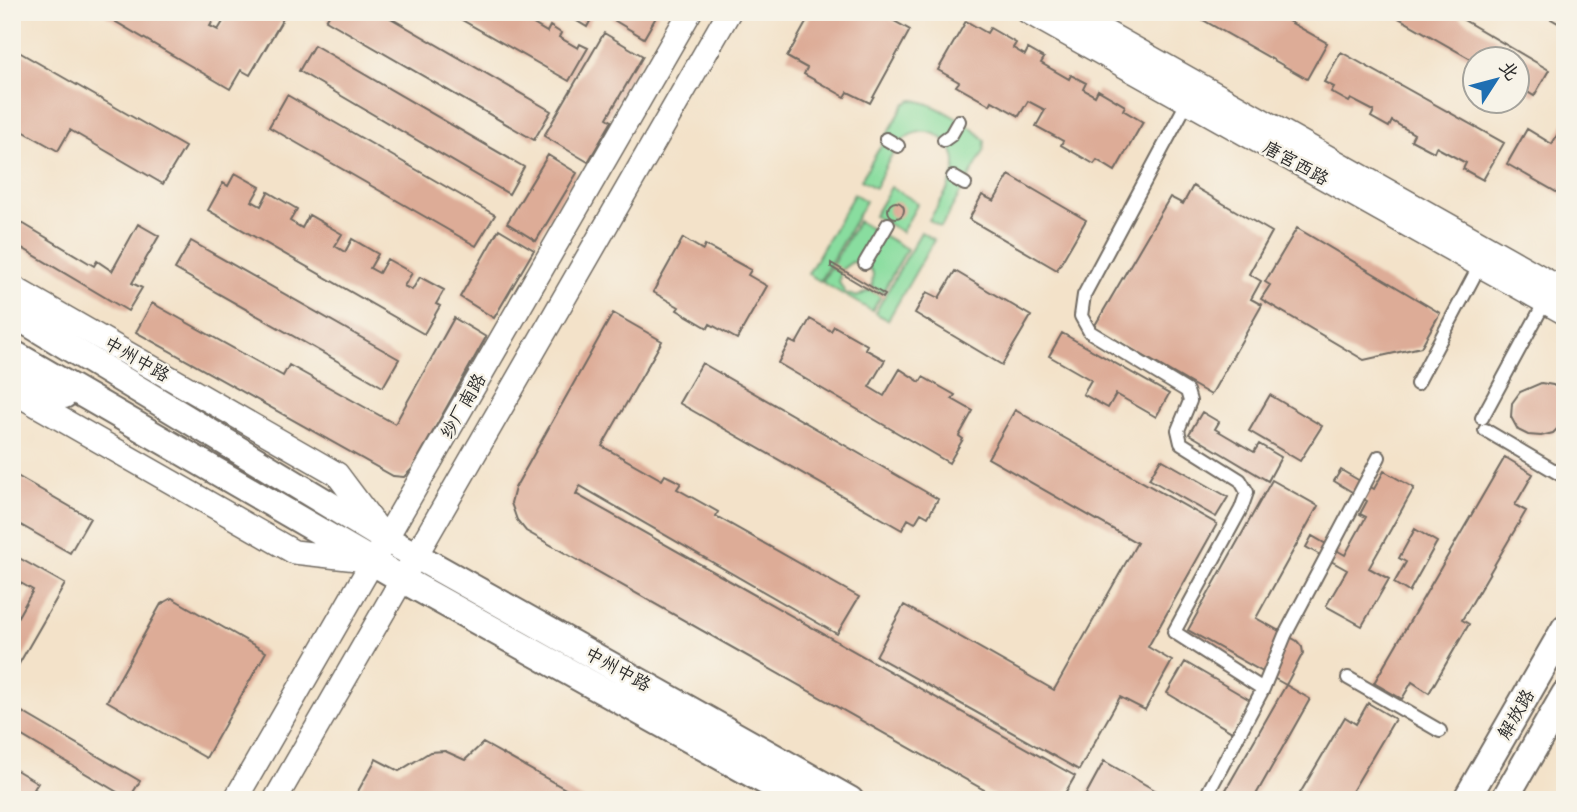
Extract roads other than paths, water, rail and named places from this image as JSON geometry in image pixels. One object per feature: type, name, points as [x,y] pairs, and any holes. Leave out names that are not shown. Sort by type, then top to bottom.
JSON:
[{"type":"main road","name":"纱厂南路","points":[[236,800],[690,12]]},
{"type":"main road","name":"纱厂南路","points":[[275,800],[729,12]]},
{"type":"main road","name":"唐宫西路","points":[[1028,12],[1192,93],[1557,298]]},
{"type":"main road","name":"唐宫西路","points":[[1070,12],[1192,93]]},
{"type":"main road","name":"中州中路","points":[[12,287],[337,474],[379,550],[402,579],[799,800]]},
{"type":"main road","name":"中州中路","points":[[12,313],[379,550]]},
{"type":"main road","name":"中州中路","points":[[12,353],[106,407],[379,550]]},
{"type":"main road","points":[[12,379],[106,407]]},
{"type":"main road","name":"中州中路","points":[[12,391],[294,552],[379,550],[416,555],[850,800]]},
{"type":"main road","name":"解放路","points":[[1466,800],[1565,628]]},
{"type":"main road","name":"解放路","points":[[1504,800],[1565,694]]},
{"type":"street","points":[[1192,93],[1084,295],[1081,316],[1090,332],[1187,391],[1190,401],[1178,430],[1181,443],[1240,480],[1247,492],[1241,509],[1174,632],[1263,689]]},
{"type":"street","points":[[944,140],[951,135],[959,121]]},
{"type":"street","points":[[886,139],[898,146]]},
{"type":"street","points":[[953,177],[965,184]]},
{"type":"street","points":[[865,263],[888,224]]},
{"type":"street","points":[[1417,384],[1484,257]]},
{"type":"street","points":[[1557,298],[1483,424],[1565,477]]},
{"type":"street","points":[[1204,800],[1263,689],[1285,635],[1379,457]]},
{"type":"street","points":[[1348,678],[1440,731]]}]
